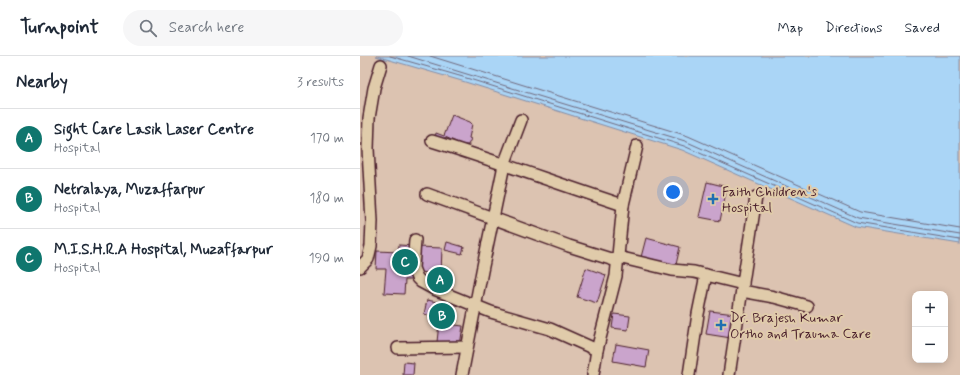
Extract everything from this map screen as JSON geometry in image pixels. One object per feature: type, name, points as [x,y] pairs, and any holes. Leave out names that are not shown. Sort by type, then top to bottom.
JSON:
[{"type":"street","points":[[360,267],[368,259],[371,246],[372,221],[368,150],[368,118],[374,88],[381,65]]},
{"type":"street","points":[[462,375],[504,165],[521,120]]},
{"type":"street","points":[[432,141],[623,205]]},
{"type":"street","points":[[593,375],[597,350],[616,276],[623,205],[637,146]]},
{"type":"street","points":[[427,194],[569,246],[617,259],[672,270],[706,274],[742,287],[807,306]]},
{"type":"street","points":[[729,375],[756,197]]},
{"type":"street","points":[[415,240],[413,268],[417,278],[421,282],[434,289],[505,316],[550,329],[597,350]]},
{"type":"street","points":[[689,375],[698,314],[706,274]]},
{"type":"street","points":[[398,348],[467,347]]},
{"type":"water","points":[[376,56],[960,56],[960,244],[856,227],[682,150],[462,81]]},
{"type":"building","points":[[452,115],[472,124],[469,138],[471,139],[468,145],[463,145],[445,137],[444,142],[435,138],[436,133],[444,136]]},
{"type":"building","points":[[707,182],[727,187],[720,221],[699,217]]},
{"type":"building","points":[[646,238],[680,247],[675,269],[640,261]]},
{"type":"building","points":[[447,242],[464,247],[462,254],[445,250]]},
{"type":"building","points":[[399,245],[413,246],[412,280],[405,280],[404,294],[384,293],[386,269],[376,269],[377,251],[398,252]]},
{"type":"building","points":[[418,247],[442,248],[441,273],[436,273],[435,285],[431,285],[432,273],[417,272]]},
{"type":"building","points":[[586,268],[606,275],[597,303],[577,297]]},
{"type":"building","points":[[427,300],[447,304],[444,318],[424,314]]},
{"type":"building","points":[[710,311],[735,314],[731,338],[706,334]]},
{"type":"building","points":[[614,314],[630,316],[628,330],[612,328]]},
{"type":"building","points":[[439,323],[463,326],[460,345],[437,342]]},
{"type":"building","points":[[616,344],[649,350],[646,367],[613,361]]},
{"type":"building","points":[[404,362],[414,363],[413,375],[403,375]]},
{"type":"place","name":"Faith Children's Hospital","points":[[713,199]]},
{"type":"place","name":"M.I.S.H.R.A Hospital, Muzaffarpur","points":[[405,262]]},
{"type":"place","name":"Sight Care Lasik Laser Centre","points":[[440,280]]},
{"type":"place","name":"Netralaya, Muzaffarpur","points":[[442,316]]},
{"type":"place","name":"Dr. Brajesh Kumar Ortho and Trauma Care","points":[[721,325]]}]
